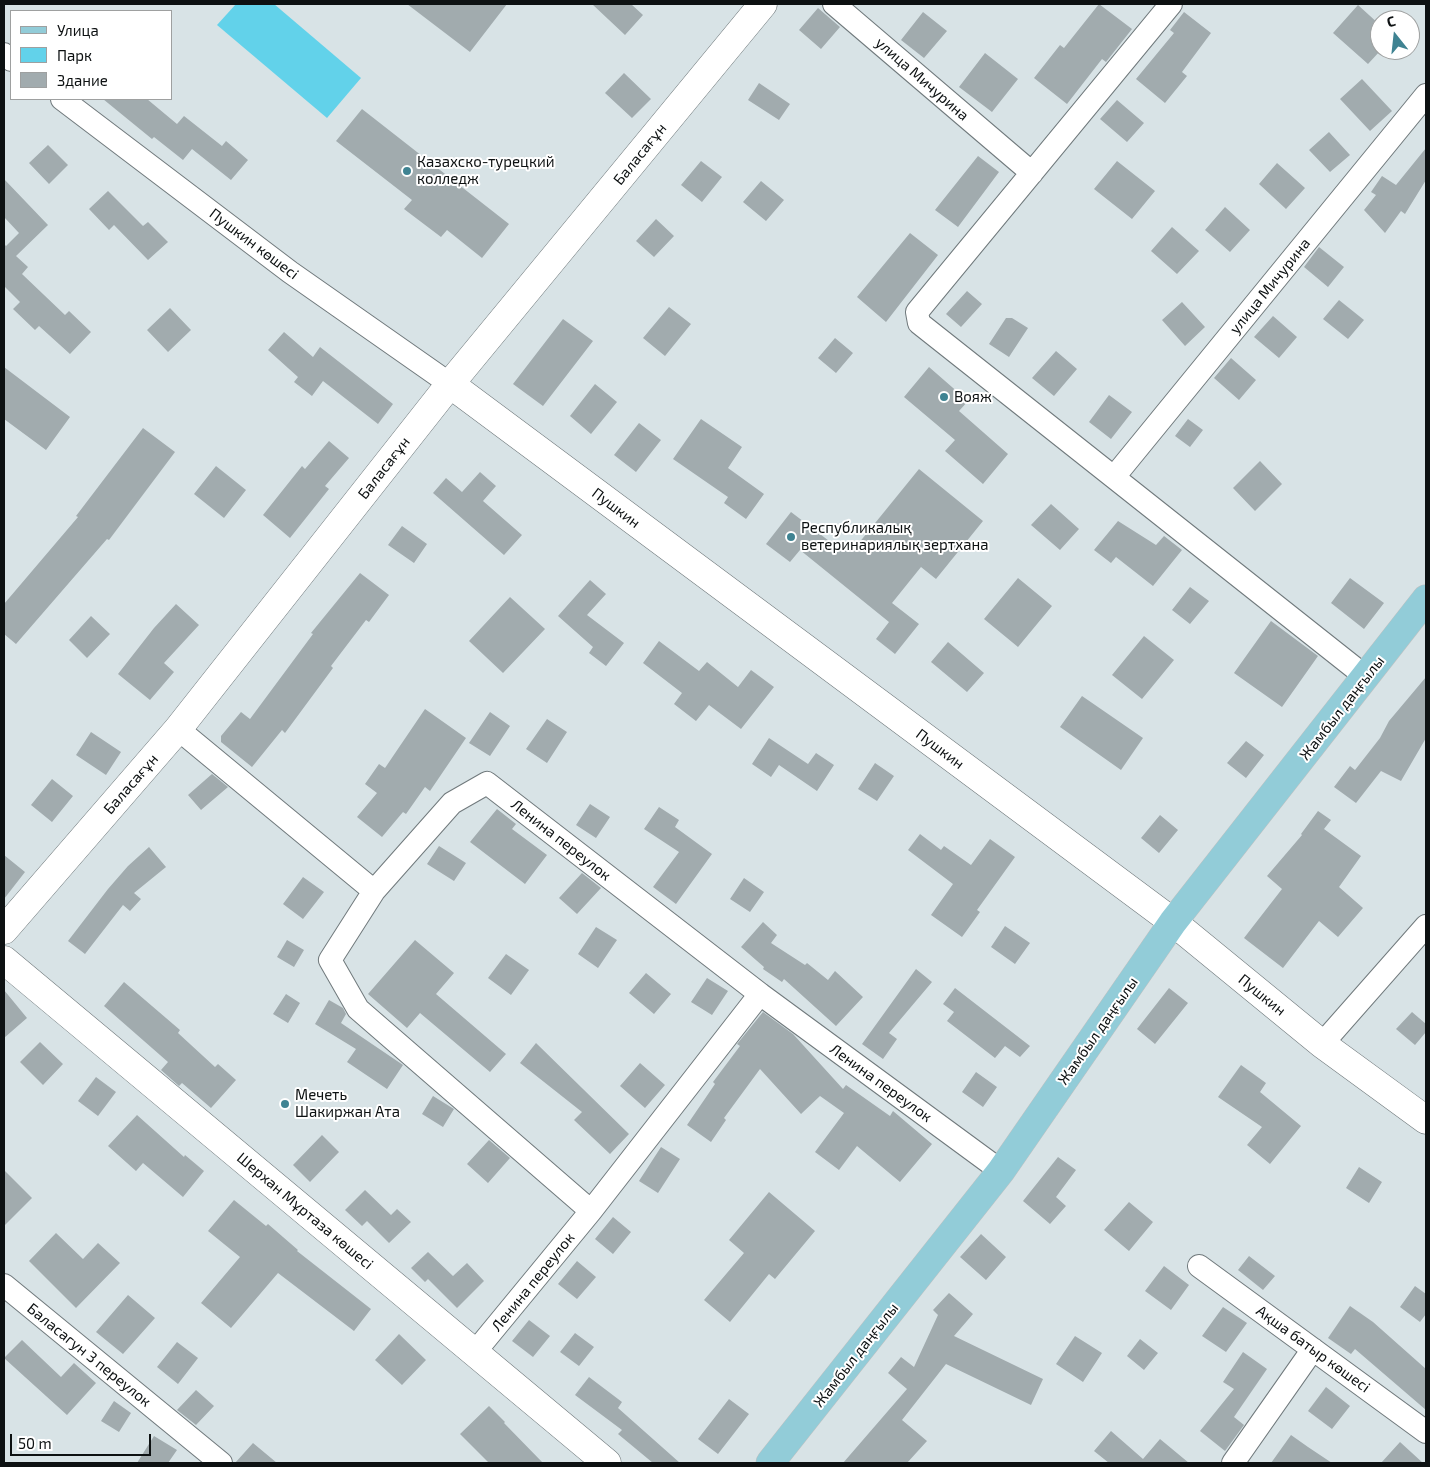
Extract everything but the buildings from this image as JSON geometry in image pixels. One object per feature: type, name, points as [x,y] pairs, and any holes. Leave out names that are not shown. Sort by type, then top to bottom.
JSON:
[{"type":"main road","name":"Жамбыл даңғылы","points":[[770,1463],[1001,1171],[1173,922],[1426,599]]},
{"type":"street","name":"Баласағұн","points":[[4,930],[178,729],[450,384],[763,4]]},
{"type":"street","name":"улица Мичурина","points":[[834,4],[1032,173]]},
{"type":"street","points":[[1171,4],[917,312],[918,319],[924,328],[1366,678]]},
{"type":"street","name":"улица Мичурина","points":[[1114,478],[1426,95]]},
{"type":"street","name":"Пушкин көшесі","points":[[63,100],[290,272],[450,384]]},
{"type":"street","name":"Пушкин","points":[[450,384],[1173,922],[1322,1044],[1426,1120]]},
{"type":"street","points":[[178,729],[374,891]]},
{"type":"street","name":"Ленина переулок","points":[[591,1211],[358,1009],[330,960],[374,891],[452,803],[487,783],[760,994],[1001,1171]]},
{"type":"street","points":[[1322,1044],[1426,926]]},
{"type":"street","name":"Шерхан Мұртаза көшесі","points":[[4,960],[607,1463]]},
{"type":"street","name":"Ленина переулок","points":[[475,1352],[591,1211],[760,994]]},
{"type":"street","name":"Ақша батыр көшесі","points":[[1199,1266],[1426,1432]]},
{"type":"street","name":"Баласагун 3 переулок","points":[[4,1285],[221,1463]]},
{"type":"street","points":[[1233,1463],[1313,1349]]},
{"type":"green space","points":[[236,4],[274,4],[361,78],[327,118],[217,25]]},
{"type":"place","name":"Казахско-турецкий колледж","points":[[407,171]]},
{"type":"place","name":"Вояж","points":[[944,397]]},
{"type":"place","name":"Республикалық ветеринариялық зертхана","points":[[791,537]]},
{"type":"place","name":"Мечеть Шакиржан Ата","points":[[285,1104]]}]
